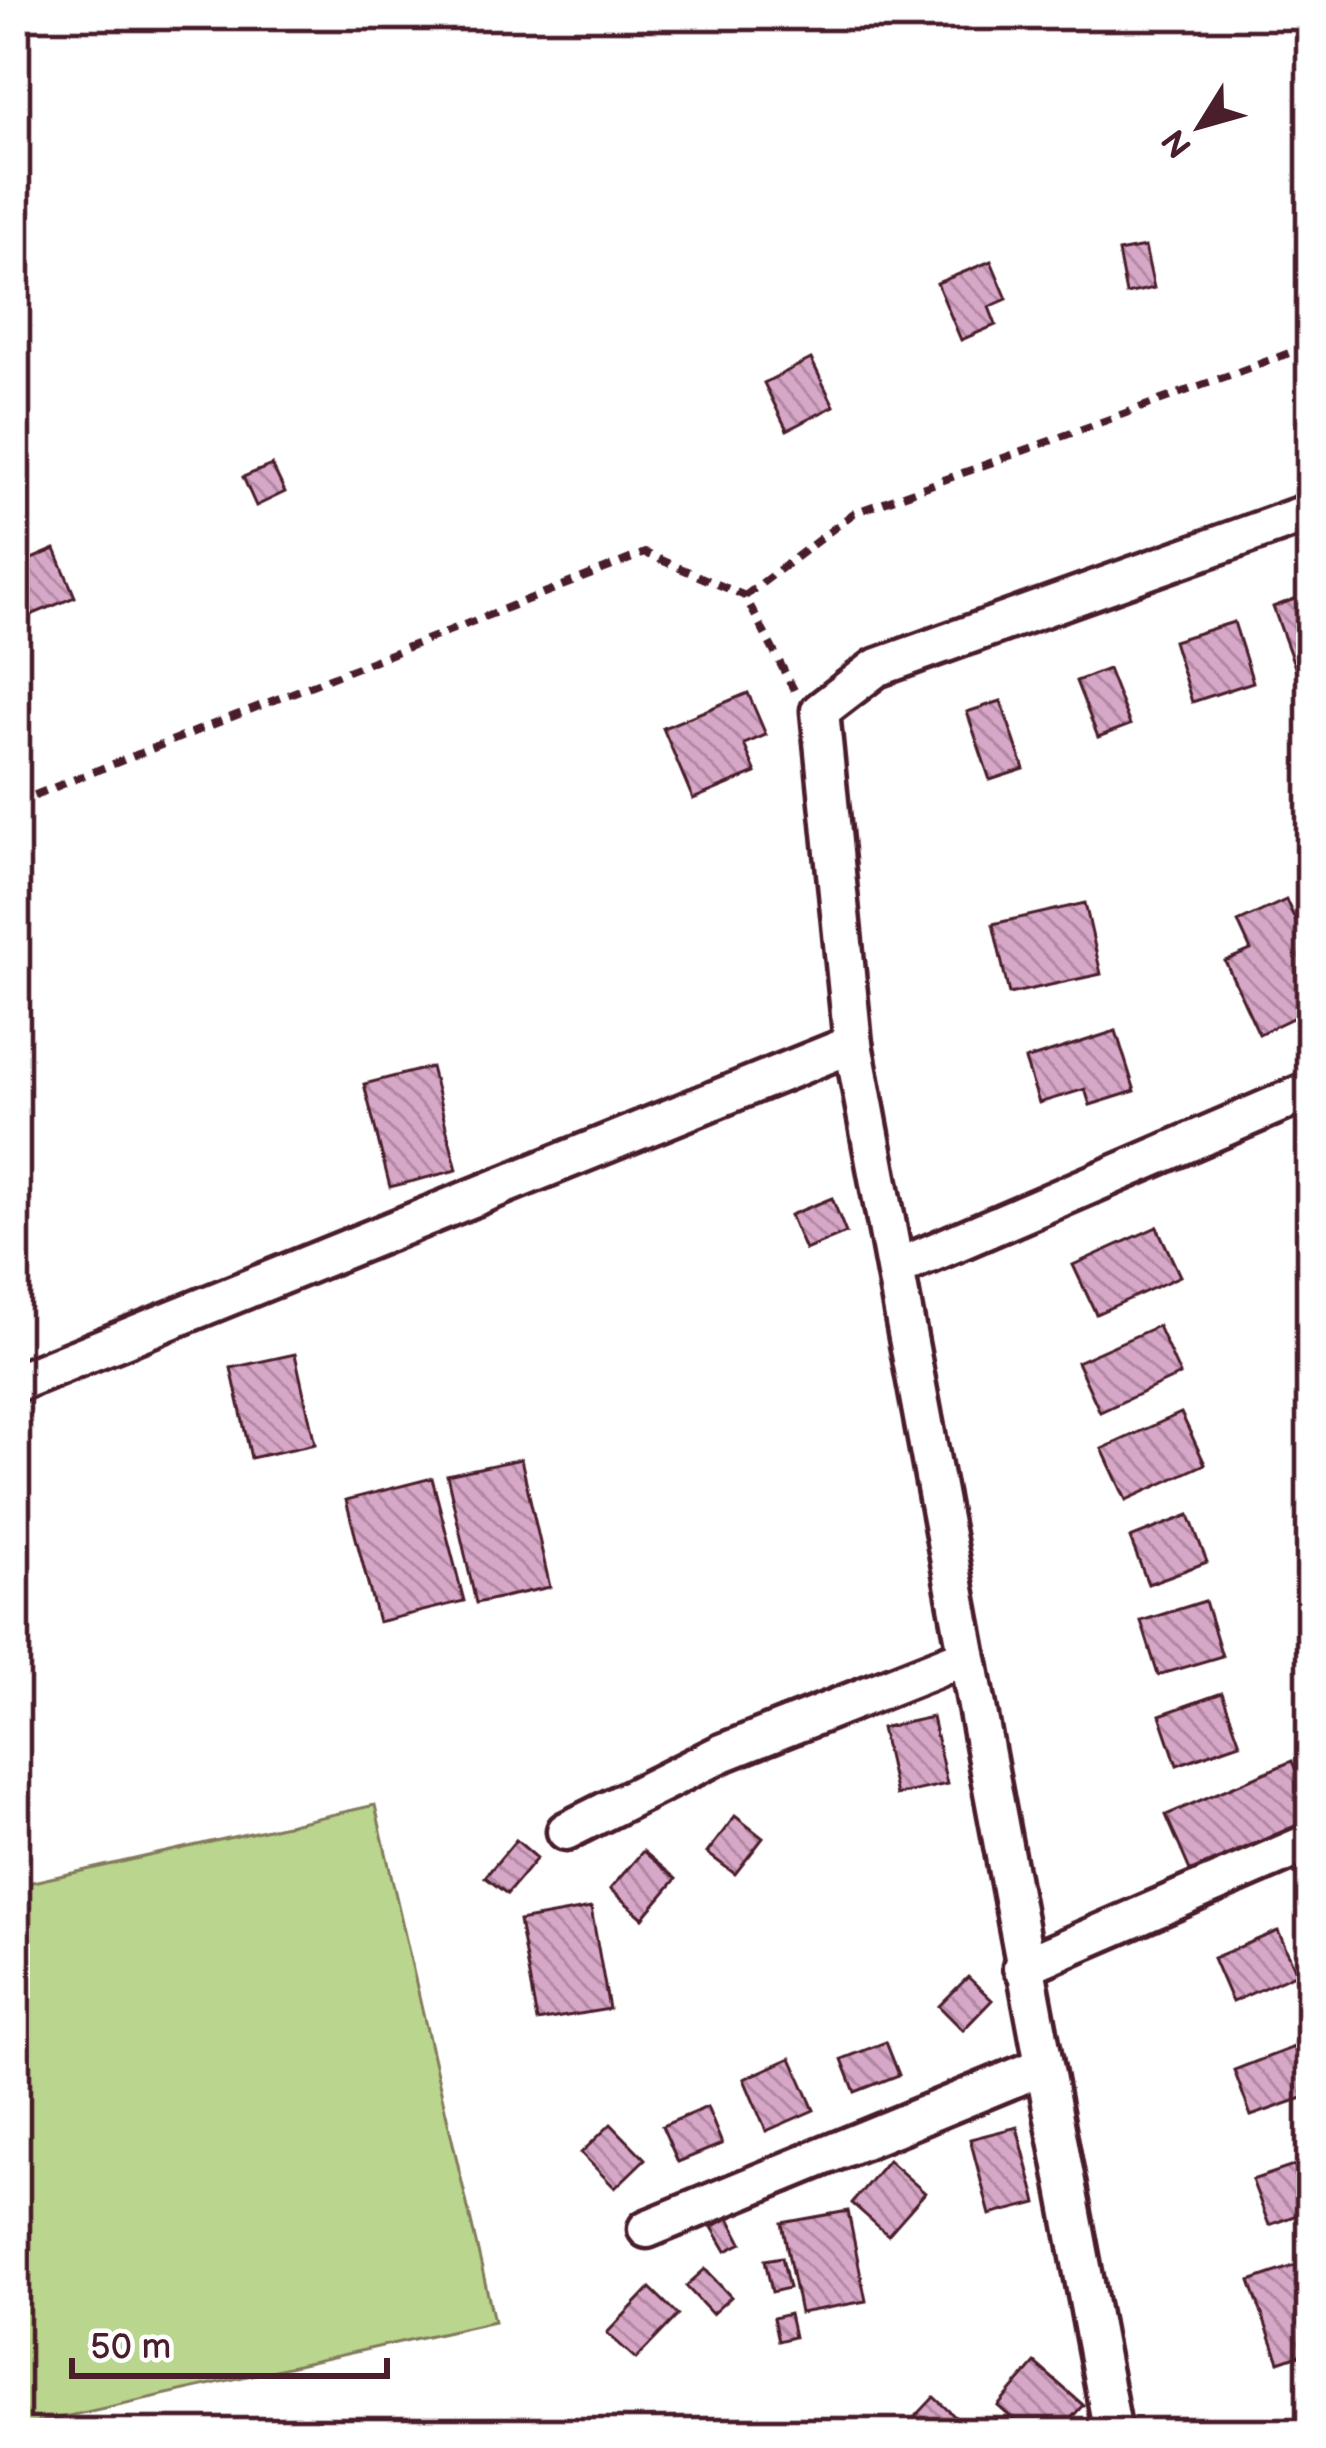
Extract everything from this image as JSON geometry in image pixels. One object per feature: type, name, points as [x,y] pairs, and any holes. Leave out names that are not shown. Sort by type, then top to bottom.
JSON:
[{"type":"street","points":[[1113,2433],[853,1045],[820,711],[876,668],[1311,512]]},
{"type":"street","points":[[15,1383],[853,1045]]},
{"type":"street","points":[[897,1268],[1311,1090]]},
{"type":"street","points":[[566,1831],[722,1754],[967,1656]]},
{"type":"street","points":[[1022,1966],[1311,1842]]},
{"type":"street","points":[[647,2229],[1041,2066]]},
{"type":"path","points":[[745,596],[854,513],[1311,345]]},
{"type":"path","points":[[15,803],[645,553],[745,596],[795,692]]},
{"type":"green space","points":[[375,1805],[494,2321],[15,2428],[15,1886]]},
{"type":"building","points":[[1145,247],[1154,288],[1126,294],[1118,252]]},
{"type":"building","points":[[991,261],[1007,299],[989,307],[996,325],[961,340],[937,283]]},
{"type":"building","points":[[811,359],[834,406],[787,430],[764,383]]},
{"type":"building","points":[[272,465],[285,492],[256,506],[243,477]]},
{"type":"building","points":[[55,549],[75,597],[31,615],[15,566]]},
{"type":"building","points":[[1311,593],[1311,673],[1299,678],[1273,607]]},
{"type":"building","points":[[1234,622],[1253,682],[1192,702],[1173,641]]},
{"type":"building","points":[[1108,669],[1130,725],[1098,737],[1076,681]]},
{"type":"building","points":[[748,693],[766,735],[744,744],[756,773],[693,799],[663,728]]},
{"type":"building","points":[[1001,701],[1024,769],[990,780],[967,712]]},
{"type":"building","points":[[1286,900],[1311,953],[1311,1009],[1259,1034],[1225,961],[1251,950],[1238,922]]},
{"type":"building","points":[[1085,903],[1101,974],[1009,994],[993,924]]},
{"type":"building","points":[[1116,1031],[1135,1091],[1090,1105],[1085,1089],[1039,1103],[1025,1060]]},
{"type":"building","points":[[431,1067],[457,1170],[390,1187],[364,1084]]},
{"type":"building","points":[[832,1198],[846,1233],[805,1250],[790,1215]]},
{"type":"building","points":[[1157,1227],[1180,1276],[1096,1314],[1073,1265]]},
{"type":"building","points":[[1158,1326],[1180,1375],[1100,1412],[1077,1362]]},
{"type":"building","points":[[295,1354],[315,1444],[251,1458],[231,1368]]},
{"type":"building","points":[[1181,1413],[1205,1464],[1126,1500],[1102,1449]]},
{"type":"building","points":[[521,1459],[550,1587],[476,1603],[447,1475]]},
{"type":"building","points":[[432,1478],[464,1601],[378,1622],[346,1500]]},
{"type":"building","points":[[1189,1515],[1207,1562],[1148,1584],[1130,1538]]},
{"type":"building","points":[[1205,1601],[1222,1656],[1158,1675],[1141,1621]]},
{"type":"building","points":[[1222,1693],[1240,1743],[1177,1765],[1160,1715]]},
{"type":"building","points":[[932,1717],[947,1784],[896,1795],[881,1728]]},
{"type":"building","points":[[1292,1761],[1311,1805],[1311,1824],[1192,1875],[1166,1815]]},
{"type":"building","points":[[735,1816],[763,1838],[735,1874],[707,1853]]},
{"type":"building","points":[[516,1840],[537,1858],[507,1894],[485,1877]]},
{"type":"building","points":[[643,1851],[676,1879],[643,1918],[610,1889]]},
{"type":"building","points":[[591,1908],[609,2009],[537,2021],[519,1921]]},
{"type":"building","points":[[1278,1931],[1297,1973],[1232,2002],[1213,1958]]},
{"type":"building","points":[[968,1977],[992,2000],[963,2030],[939,2006]]},
{"type":"building","points":[[886,2042],[899,2075],[855,2092],[842,2059]]},
{"type":"building","points":[[1294,2047],[1311,2095],[1251,2116],[1234,2070]]},
{"type":"building","points":[[791,2058],[814,2110],[766,2131],[744,2079]]},
{"type":"building","points":[[707,2107],[722,2144],[678,2162],[662,2126]]},
{"type":"building","points":[[611,2124],[645,2159],[615,2188],[581,2153]]},
{"type":"building","points":[[1017,2127],[1037,2203],[990,2215],[970,2139]]},
{"type":"building","points":[[888,2160],[925,2193],[888,2235],[852,2203]]},
{"type":"building","points":[[1305,2162],[1311,2210],[1269,2225],[1252,2180]]},
{"type":"building","points":[[848,2211],[866,2301],[800,2313],[782,2223]]},
{"type":"building","points":[[729,2218],[742,2243],[726,2251],[712,2227]]},
{"type":"building","points":[[782,2257],[789,2288],[772,2292],[765,2260]]},
{"type":"building","points":[[1311,2260],[1311,2351],[1279,2362],[1250,2281]]},
{"type":"building","points":[[705,2269],[731,2297],[712,2314],[686,2286]]},
{"type":"building","points":[[650,2288],[678,2315],[636,2359],[607,2333]]},
{"type":"building","points":[[789,2314],[794,2337],[778,2341],[773,2318]]},
{"type":"building","points":[[1035,2363],[1083,2405],[1058,2433],[1029,2433],[998,2406]]},
{"type":"building","points":[[934,2397],[972,2433],[902,2431]]}]
